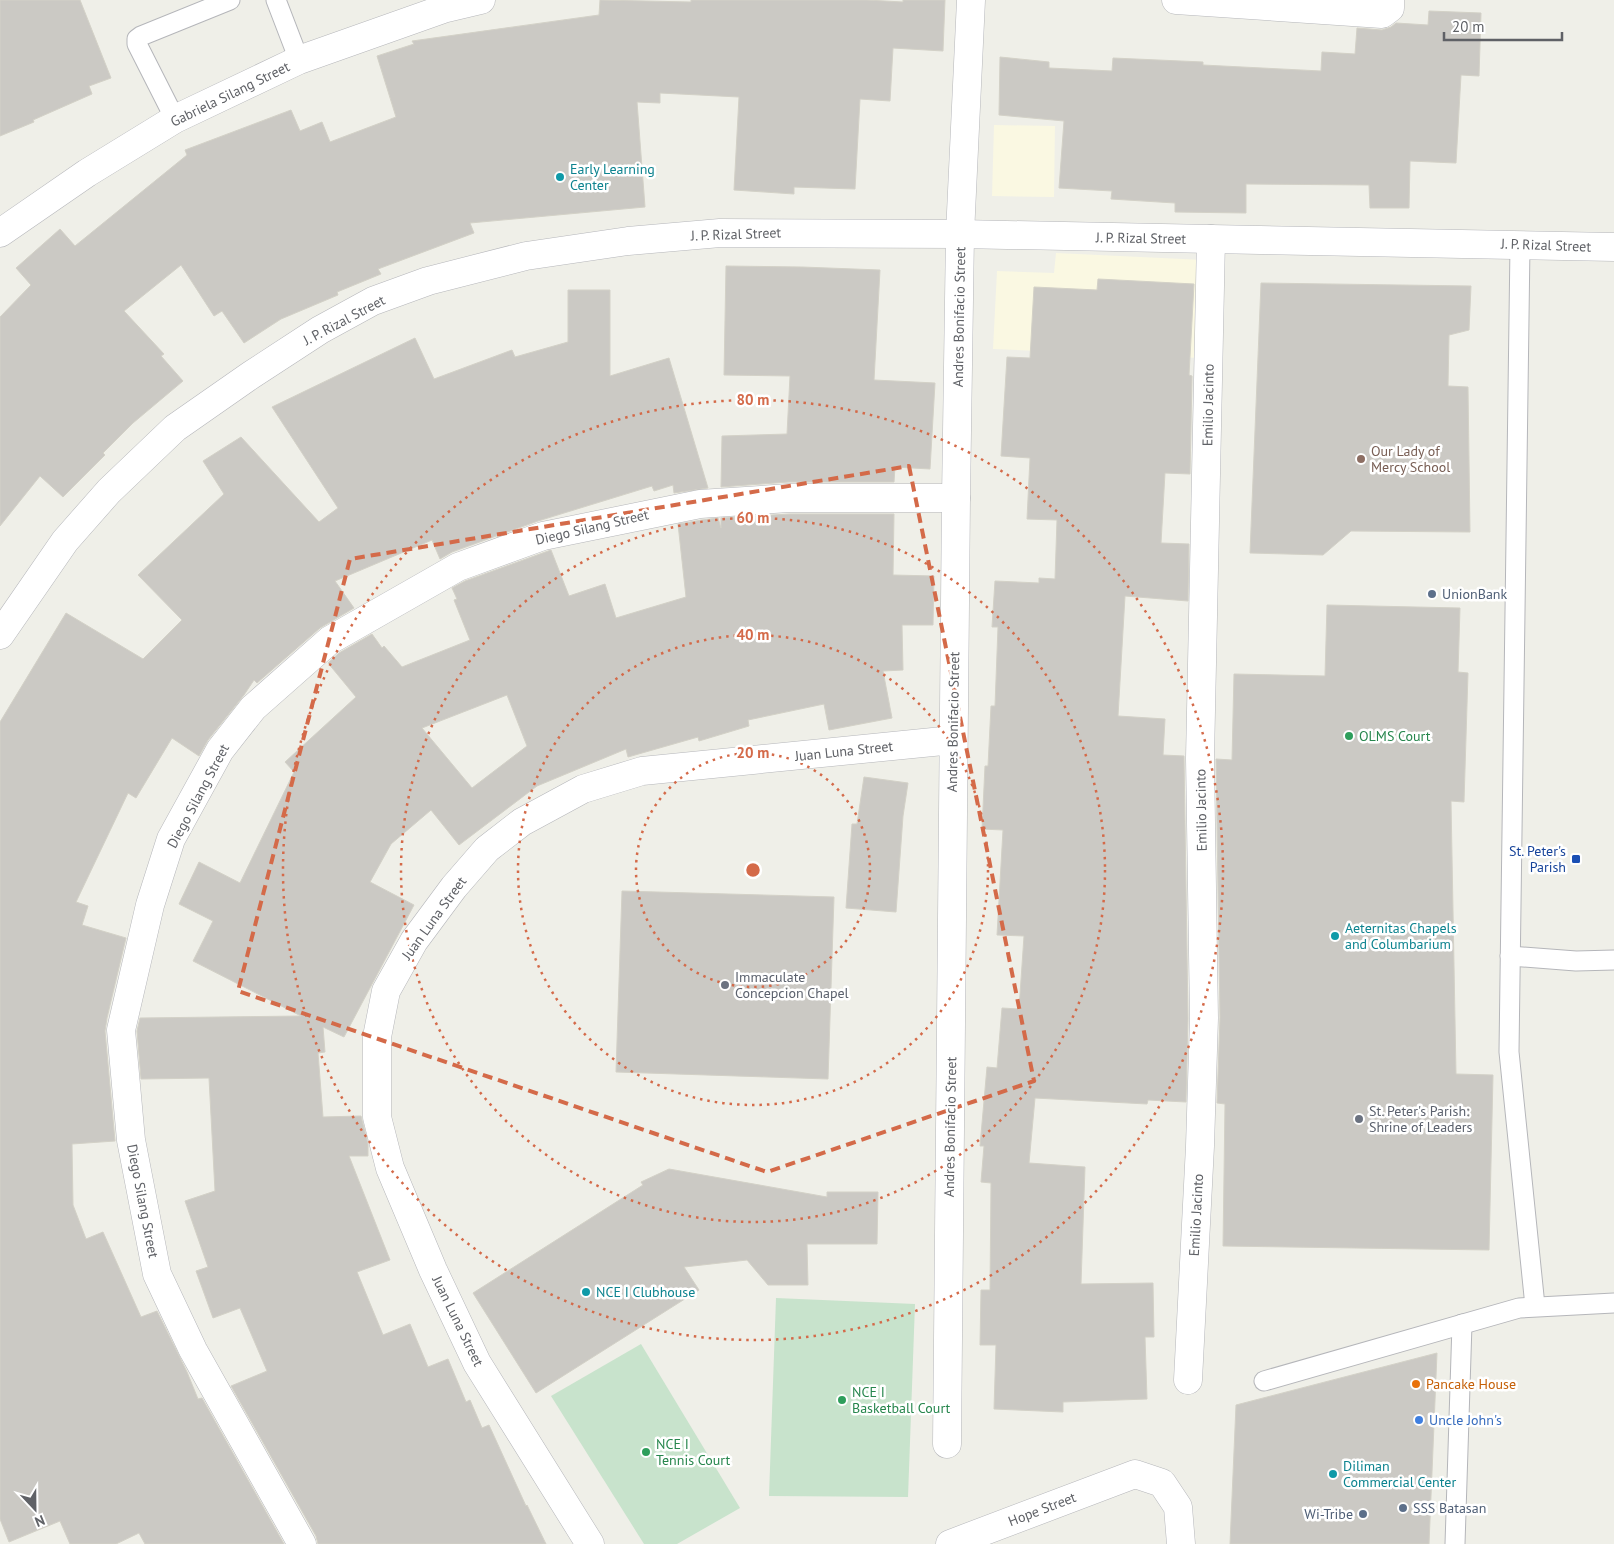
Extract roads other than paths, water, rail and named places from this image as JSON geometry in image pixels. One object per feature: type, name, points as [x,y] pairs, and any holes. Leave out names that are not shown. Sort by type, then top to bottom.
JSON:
[{"type":"street","name":"Gabriela Silang Street","points":[[0,233],[87,174],[175,119],[299,60],[443,9],[481,0]]},
{"type":"street","name":"Andres Bonifacio Street","points":[[947,1444],[953,740],[960,234],[971,0]]},
{"type":"street","points":[[1176,0],[1382,14],[1390,4]]},
{"type":"street","name":"J. P. Rizal Street","points":[[0,635],[65,541],[109,491],[175,428],[320,330],[373,301],[428,281],[526,256],[628,241],[720,233],[960,234],[1614,247]]},
{"type":"street","name":"Emilio Jacinto","points":[[1188,1380],[1200,1146],[1204,1018],[1200,758],[1211,240]]},
{"type":"street","name":"Diego Silang Street","points":[[302,1544],[193,1350],[157,1274],[131,1140],[121,1030],[123,1020],[150,905],[171,839],[220,750],[253,708],[330,640],[458,567],[543,536],[700,504],[789,498],[956,498]]},
{"type":"street","name":"Juan Luna Street","points":[[590,1544],[477,1363],[390,1168],[377,1117],[378,1037],[386,991],[414,942],[454,887],[487,849],[522,822],[583,789],[642,771],[953,740]]},
{"type":"street","name":"Hope Street","points":[[950,1544],[1135,1474],[1162,1483],[1178,1507],[1181,1544]]},
{"type":"lane","points":[[175,119],[136,44],[137,39],[230,0]]},
{"type":"lane","points":[[276,0],[299,60]]},
{"type":"lane","points":[[1520,244],[1509,1052],[1535,1306]]},
{"type":"lane","points":[[1510,956],[1576,961],[1614,960]]},
{"type":"lane","points":[[1264,1381],[1518,1308],[1614,1303]]},
{"type":"lane","points":[[1455,1544],[1462,1324]]},
{"type":"place","name":"Early Learning Center","points":[[560,177]]},
{"type":"place","name":"Our Lady of Mercy School","points":[[1361,459]]},
{"type":"place","name":"UnionBank","points":[[1432,594]]},
{"type":"place","name":"OLMS Court","points":[[1349,736]]},
{"type":"place","name":"St. Peter's Parish","points":[[1576,859]]},
{"type":"place","name":"Aeternitas Chapels and Columbarium","points":[[1335,936]]},
{"type":"place","name":"Immaculate Concepcion Chapel","points":[[725,985]]},
{"type":"place","name":"St. Peter's Parish: Shrine of Leaders","points":[[1359,1119]]},
{"type":"place","name":"NCE I Clubhouse","points":[[586,1292]]},
{"type":"place","name":"Pancake House","points":[[1416,1384]]},
{"type":"place","name":"NCE I Basketball Court","points":[[842,1400]]},
{"type":"place","name":"Uncle John's","points":[[1419,1420]]},
{"type":"place","name":"NCE I Tennis Court","points":[[646,1452]]},
{"type":"place","name":"Diliman Commercial Center","points":[[1333,1474]]},
{"type":"place","name":"SSS Batasan","points":[[1403,1508]]},
{"type":"place","name":"Wi-Tribe","points":[[1363,1514]]}]
